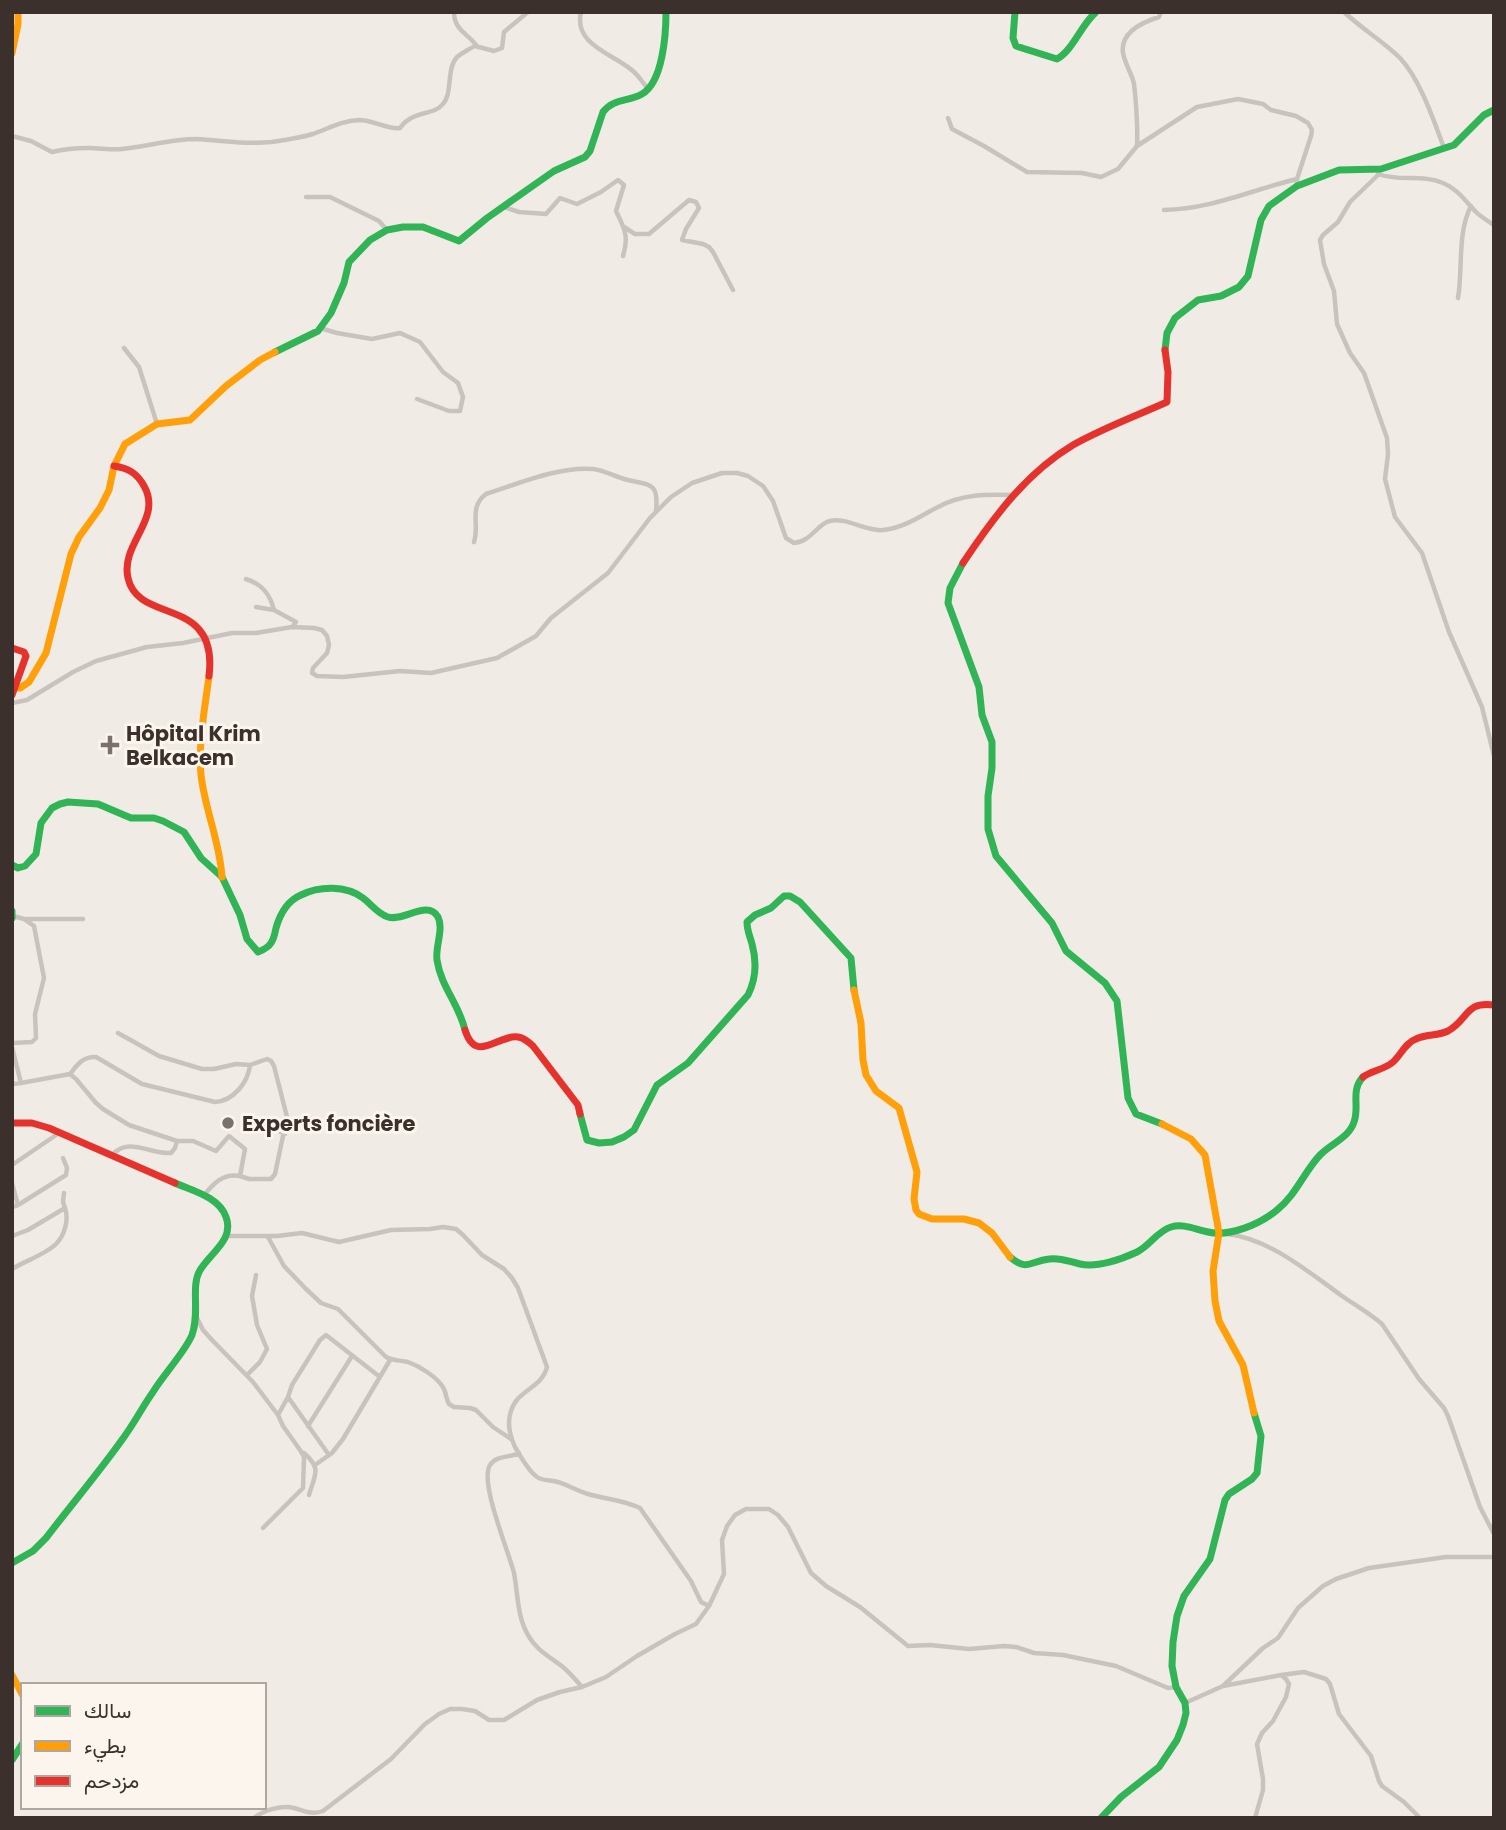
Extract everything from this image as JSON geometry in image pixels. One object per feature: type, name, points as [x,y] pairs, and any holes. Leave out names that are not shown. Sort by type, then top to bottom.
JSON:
[{"type":"street","points":[[12,53],[18,12]]},
{"type":"street","points":[[454,12],[453,18],[460,32],[471,39],[475,46]]},
{"type":"street","points":[[12,136],[31,141],[52,152],[63,149],[121,149],[194,139],[245,144],[270,142],[296,138],[316,133],[334,124],[359,120],[376,122],[394,129],[401,128],[417,114],[440,108],[445,103],[457,58],[475,46],[494,51],[502,48],[504,32],[528,12]]},
{"type":"street","points":[[581,12],[582,32],[587,42],[636,73],[648,90]]},
{"type":"street","points":[[14,691],[29,682],[46,653],[71,554],[109,491],[114,466],[125,444],[157,424],[190,420],[226,386],[260,360],[318,331],[331,313],[344,284],[349,262],[370,240],[387,230],[423,227],[459,241],[554,171],[585,157],[590,151],[606,107],[641,94],[653,83],[659,67],[667,22],[666,12]]},
{"type":"street","points":[[1015,12],[1013,38],[1016,46],[1050,59],[1064,55],[1087,20],[1096,12]]},
{"type":"street","points":[[1137,146],[1133,83],[1123,44],[1140,24],[1159,17],[1161,12]]},
{"type":"street","points":[[1344,12],[1403,61],[1419,87],[1444,149]]},
{"type":"street","points":[[948,118],[952,129],[1027,172],[1082,173],[1101,177],[1118,169],[1137,146],[1197,107],[1238,99],[1263,104],[1271,110],[1296,116],[1308,123],[1312,130],[1297,183],[1264,213],[1248,276],[1239,287],[1221,296],[1198,300],[1175,318],[1167,333],[1167,402],[1060,453],[1022,487],[987,529],[962,563],[947,595],[979,687],[982,715],[992,742],[988,829],[996,856],[1052,923],[1066,951],[1105,983],[1116,1001],[1128,1098],[1136,1114],[1191,1139],[1205,1155],[1220,1233],[1213,1271],[1215,1301],[1219,1321],[1243,1365],[1261,1436],[1257,1473],[1225,1500],[1210,1559],[1180,1605],[1173,1642],[1172,1666],[1176,1687],[1185,1703],[1183,1725],[1159,1767],[1121,1797],[1101,1818]]},
{"type":"street","points":[[1164,210],[1186,210],[1211,205],[1339,170],[1381,169],[1454,145],[1484,115],[1494,110]]},
{"type":"street","points":[[1372,169],[1390,178],[1441,181],[1456,189],[1477,213],[1494,225]]},
{"type":"street","points":[[1379,174],[1350,202],[1338,222],[1323,234],[1320,240],[1324,264],[1334,291],[1337,324],[1350,353],[1364,373],[1387,438],[1385,479],[1395,517],[1422,552],[1449,632],[1482,707],[1494,756]]},
{"type":"street","points":[[503,206],[519,212],[546,214],[560,198],[577,204],[618,180],[624,184],[617,211],[627,241],[623,256]]},
{"type":"street","points":[[306,197],[330,197],[379,221],[387,230]]},
{"type":"street","points":[[624,226],[635,234],[649,234],[689,200],[696,202],[699,208],[682,240],[709,247],[733,290]]},
{"type":"street","points":[[1458,298],[1466,216],[1471,206]]},
{"type":"street","points":[[320,328],[372,338],[400,333],[420,342],[443,372],[458,383],[463,397],[460,411],[449,411],[417,399]]},
{"type":"street","points":[[124,348],[139,367],[157,424]]},
{"type":"street","points":[[114,466],[129,468],[138,476],[147,487],[150,499],[150,511],[126,564],[131,589],[148,604],[181,615],[198,627],[209,650],[211,662],[201,743],[201,775],[209,819],[221,861],[222,877],[250,944],[258,952],[268,947],[272,943],[277,922],[287,905],[313,890],[337,889],[360,895],[382,915],[390,918],[425,909],[430,911],[439,923],[436,948],[439,967],[468,1039],[472,1044],[486,1048],[511,1037],[526,1039],[578,1105],[587,1140],[595,1144],[609,1143],[629,1135],[657,1085],[688,1063],[748,995],[754,985],[756,969],[747,922],[753,915],[773,906],[787,895],[800,902],[851,958],[853,987],[862,1027],[862,1060],[865,1072],[877,1093],[894,1102],[899,1108],[917,1172],[914,1203],[920,1214],[938,1219],[976,1221],[992,1233],[1013,1261],[1027,1266],[1055,1258],[1092,1265],[1139,1252],[1163,1231],[1176,1226],[1192,1226],[1212,1233],[1228,1233],[1268,1217],[1283,1205],[1321,1154],[1353,1125],[1356,1117],[1356,1086],[1365,1075],[1388,1065],[1410,1042],[1450,1030],[1476,1004],[1494,1005]]},
{"type":"street","points":[[474,542],[477,534],[475,506],[486,494],[579,468],[597,469],[648,484],[655,489],[657,495],[656,512]]},
{"type":"street","points":[[12,703],[27,700],[96,661],[146,647],[292,627],[322,630],[327,636],[327,653],[313,668],[312,673],[317,676],[343,677],[400,671],[431,673],[497,658],[536,636],[551,618],[608,573],[671,497],[692,483],[722,473],[737,472],[763,486],[773,501],[786,538],[794,543],[808,538],[824,522],[832,520],[842,520],[880,531],[917,520],[939,506],[956,500],[980,494],[1015,495]]},
{"type":"street","points":[[246,579],[262,586],[274,610]]},
{"type":"street","points":[[256,607],[274,610],[296,622],[292,627]]},
{"type":"street","points":[[12,648],[24,652],[26,656],[14,691]]},
{"type":"street","points":[[12,865],[18,868],[32,862],[41,823],[52,808],[76,802],[98,804],[131,818],[154,818],[174,826],[184,832],[201,859],[222,877]]},
{"type":"street","points":[[12,911],[13,917],[24,919],[83,919]]},
{"type":"street","points":[[21,1083],[12,1045],[32,1042],[36,1038],[36,1014],[44,984],[34,926],[24,919]]},
{"type":"street","points":[[118,1033],[159,1056],[202,1069],[236,1064],[250,1065],[267,1059],[274,1066],[287,1117],[275,1174],[271,1179],[249,1179],[232,1174],[224,1176],[204,1195]]},
{"type":"street","points":[[12,1084],[70,1074],[89,1056],[96,1057],[142,1084],[215,1102],[225,1101],[236,1093],[249,1072],[250,1065]]},
{"type":"street","points":[[70,1074],[96,1103],[129,1125],[177,1141],[193,1141],[216,1152],[229,1136],[244,1149],[240,1176]]},
{"type":"street","points":[[250,1118],[285,1134]]},
{"type":"street","points":[[12,1124],[40,1125],[59,1132],[204,1195],[221,1206],[228,1227],[223,1243],[199,1272],[196,1287],[197,1318],[191,1337],[125,1436],[47,1538],[33,1551],[12,1563]]},
{"type":"street","points":[[12,1164],[59,1132]]},
{"type":"street","points":[[112,1155],[116,1150],[130,1146],[164,1154],[172,1153],[177,1141]]},
{"type":"street","points":[[12,1183],[15,1206],[66,1175],[67,1168],[63,1158]]},
{"type":"street","points":[[12,1269],[58,1242],[67,1221],[64,1193]]},
{"type":"street","points":[[12,1236],[28,1230],[65,1208]]},
{"type":"street","points":[[226,1236],[268,1237],[302,1233],[339,1242],[391,1230],[443,1227],[456,1229],[482,1255],[504,1269],[512,1278],[547,1367],[545,1375],[520,1396],[509,1414],[509,1430],[519,1453],[539,1479],[559,1482],[585,1494],[640,1508],[691,1581],[701,1602],[709,1606]]},
{"type":"street","points":[[1220,1233],[1247,1237],[1265,1245],[1298,1265],[1390,1332],[1412,1369],[1444,1408],[1480,1507],[1494,1534]]},
{"type":"street","points":[[268,1237],[284,1266],[321,1303],[338,1309],[390,1360],[416,1366],[436,1379],[444,1389],[449,1405],[476,1410],[493,1427],[512,1439]]},
{"type":"street","points":[[247,1375],[260,1362],[267,1349],[257,1325],[252,1296],[257,1275]]},
{"type":"street","points":[[197,1318],[203,1330],[247,1375],[278,1415],[304,1457],[303,1488],[263,1528]]},
{"type":"street","points":[[278,1415],[292,1385],[320,1340],[326,1335],[380,1377]]},
{"type":"street","points":[[308,1426],[352,1356]]},
{"type":"street","points":[[315,1465],[329,1455],[343,1439],[390,1360]]},
{"type":"street","points":[[288,1397],[329,1455]]},
{"type":"street","points":[[300,1450],[315,1465],[309,1495]]},
{"type":"street","points":[[519,1453],[497,1458],[487,1472],[491,1498],[513,1570],[519,1615],[528,1636],[547,1657],[564,1668],[582,1687]]},
{"type":"street","points":[[254,1818],[285,1807],[307,1813],[323,1811],[391,1759],[425,1724],[450,1709],[475,1711],[489,1720],[504,1720],[537,1700],[606,1677],[675,1634],[696,1625],[709,1606],[724,1574],[722,1540],[727,1526],[735,1515],[746,1509],[769,1509],[778,1515],[788,1527],[811,1573],[826,1586],[860,1607],[908,1646],[970,1649],[1016,1647],[1034,1653],[1063,1655],[1106,1664],[1168,1688],[1176,1687]]},
{"type":"street","points":[[1223,1686],[1278,1638],[1298,1608],[1323,1586],[1336,1579],[1369,1568],[1446,1557],[1494,1557]]},
{"type":"street","points":[[1185,1703],[1223,1686],[1281,1675],[1304,1672],[1326,1679],[1339,1714],[1374,1761],[1382,1786],[1420,1818]]},
{"type":"street","points":[[12,1675],[21,1692]]},
{"type":"street","points":[[1255,1818],[1263,1779],[1257,1744],[1286,1696],[1289,1684],[1281,1675]]},
{"type":"traffic: fast","points":[[275,352],[318,331],[331,313],[344,283],[349,262],[370,240],[387,230],[423,227],[459,241],[554,171],[585,157],[590,151],[603,112],[616,102],[642,94],[655,79],[662,57],[666,12]]},
{"type":"traffic: fast","points":[[1015,12],[1013,38],[1016,46],[1057,59],[1068,50],[1096,12]]},
{"type":"traffic: fast","points":[[1165,350],[1167,333],[1175,318],[1198,300],[1221,296],[1239,287],[1248,276],[1261,220],[1269,206],[1297,186],[1339,170],[1381,169],[1454,145],[1484,115],[1494,110]]},
{"type":"traffic: fast","points":[[963,563],[950,588],[948,603],[979,687],[982,715],[992,742],[988,829],[996,856],[1052,923],[1066,951],[1105,983],[1117,1001],[1128,1098],[1136,1114],[1162,1124]]},
{"type":"traffic: fast","points":[[12,865],[18,868],[25,866],[36,854],[41,823],[52,808],[68,802],[98,804],[131,818],[154,818],[184,832],[201,858],[222,877],[240,915],[247,939],[258,952],[267,948],[272,941],[288,904],[316,890],[332,888],[349,891],[388,917],[401,917],[422,910],[434,912],[440,922],[437,955],[439,970],[465,1030]]},
{"type":"traffic: fast","points":[[580,1114],[587,1140],[612,1142],[634,1130],[657,1085],[688,1063],[748,995],[753,983],[755,964],[747,922],[771,908],[784,896],[790,896],[800,902],[851,958],[854,990]]},
{"type":"traffic: fast","points":[[12,911],[12,918]]},
{"type":"traffic: fast","points":[[1010,1257],[1025,1265],[1053,1259],[1087,1265],[1102,1264],[1137,1252],[1171,1227],[1226,1233],[1262,1220],[1284,1204],[1320,1155],[1352,1128],[1356,1116],[1357,1088],[1363,1077]]},
{"type":"traffic: fast","points":[[12,1563],[33,1551],[46,1538],[96,1475],[192,1335],[197,1278],[203,1265],[224,1240],[228,1226],[218,1204],[175,1183]]},
{"type":"traffic: fast","points":[[1101,1818],[1121,1797],[1159,1767],[1177,1740],[1183,1725],[1185,1703],[1176,1687],[1172,1666],[1177,1616],[1184,1596],[1210,1559],[1225,1500],[1257,1473],[1261,1436],[1254,1413]]},
{"type":"traffic: fast","points":[[12,1760],[21,1746]]},
{"type":"traffic: slow","points":[[12,53],[18,12]]},
{"type":"traffic: slow","points":[[15,687],[20,688],[29,682],[46,653],[71,554],[109,490],[114,466],[125,444],[157,424],[190,420],[226,386],[275,352]]},
{"type":"traffic: slow","points":[[209,676],[200,763],[222,877]]},
{"type":"traffic: slow","points":[[854,990],[861,1023],[866,1075],[876,1091],[899,1108],[917,1172],[914,1199],[916,1210],[932,1219],[964,1219],[979,1223],[992,1233],[1010,1257]]},
{"type":"traffic: slow","points":[[1162,1124],[1191,1139],[1205,1155],[1219,1233],[1213,1271],[1215,1301],[1219,1321],[1243,1365],[1254,1413]]},
{"type":"traffic: slow","points":[[12,1675],[21,1692]]},
{"type":"traffic: jam","points":[[963,563],[1025,483],[1056,456],[1096,433],[1167,402],[1168,372],[1165,350]]},
{"type":"traffic: jam","points":[[114,466],[135,474],[144,486],[148,498],[145,521],[130,554],[128,578],[135,592],[146,602],[176,614],[202,633],[209,650],[209,676]]},
{"type":"traffic: jam","points":[[12,648],[24,652],[26,656],[12,695]]},
{"type":"traffic: jam","points":[[1363,1077],[1389,1065],[1412,1041],[1448,1031],[1472,1008],[1485,1004],[1494,1005]]},
{"type":"traffic: jam","points":[[465,1030],[470,1040],[481,1047],[510,1037],[526,1040],[578,1105],[580,1114]]},
{"type":"traffic: jam","points":[[12,1123],[32,1123],[49,1128],[175,1183]]},
{"type":"place","name":"Hôpital Krim Belkacem","points":[[110,745]]},
{"type":"place","name":"Experts foncière","points":[[228,1123]]}]
